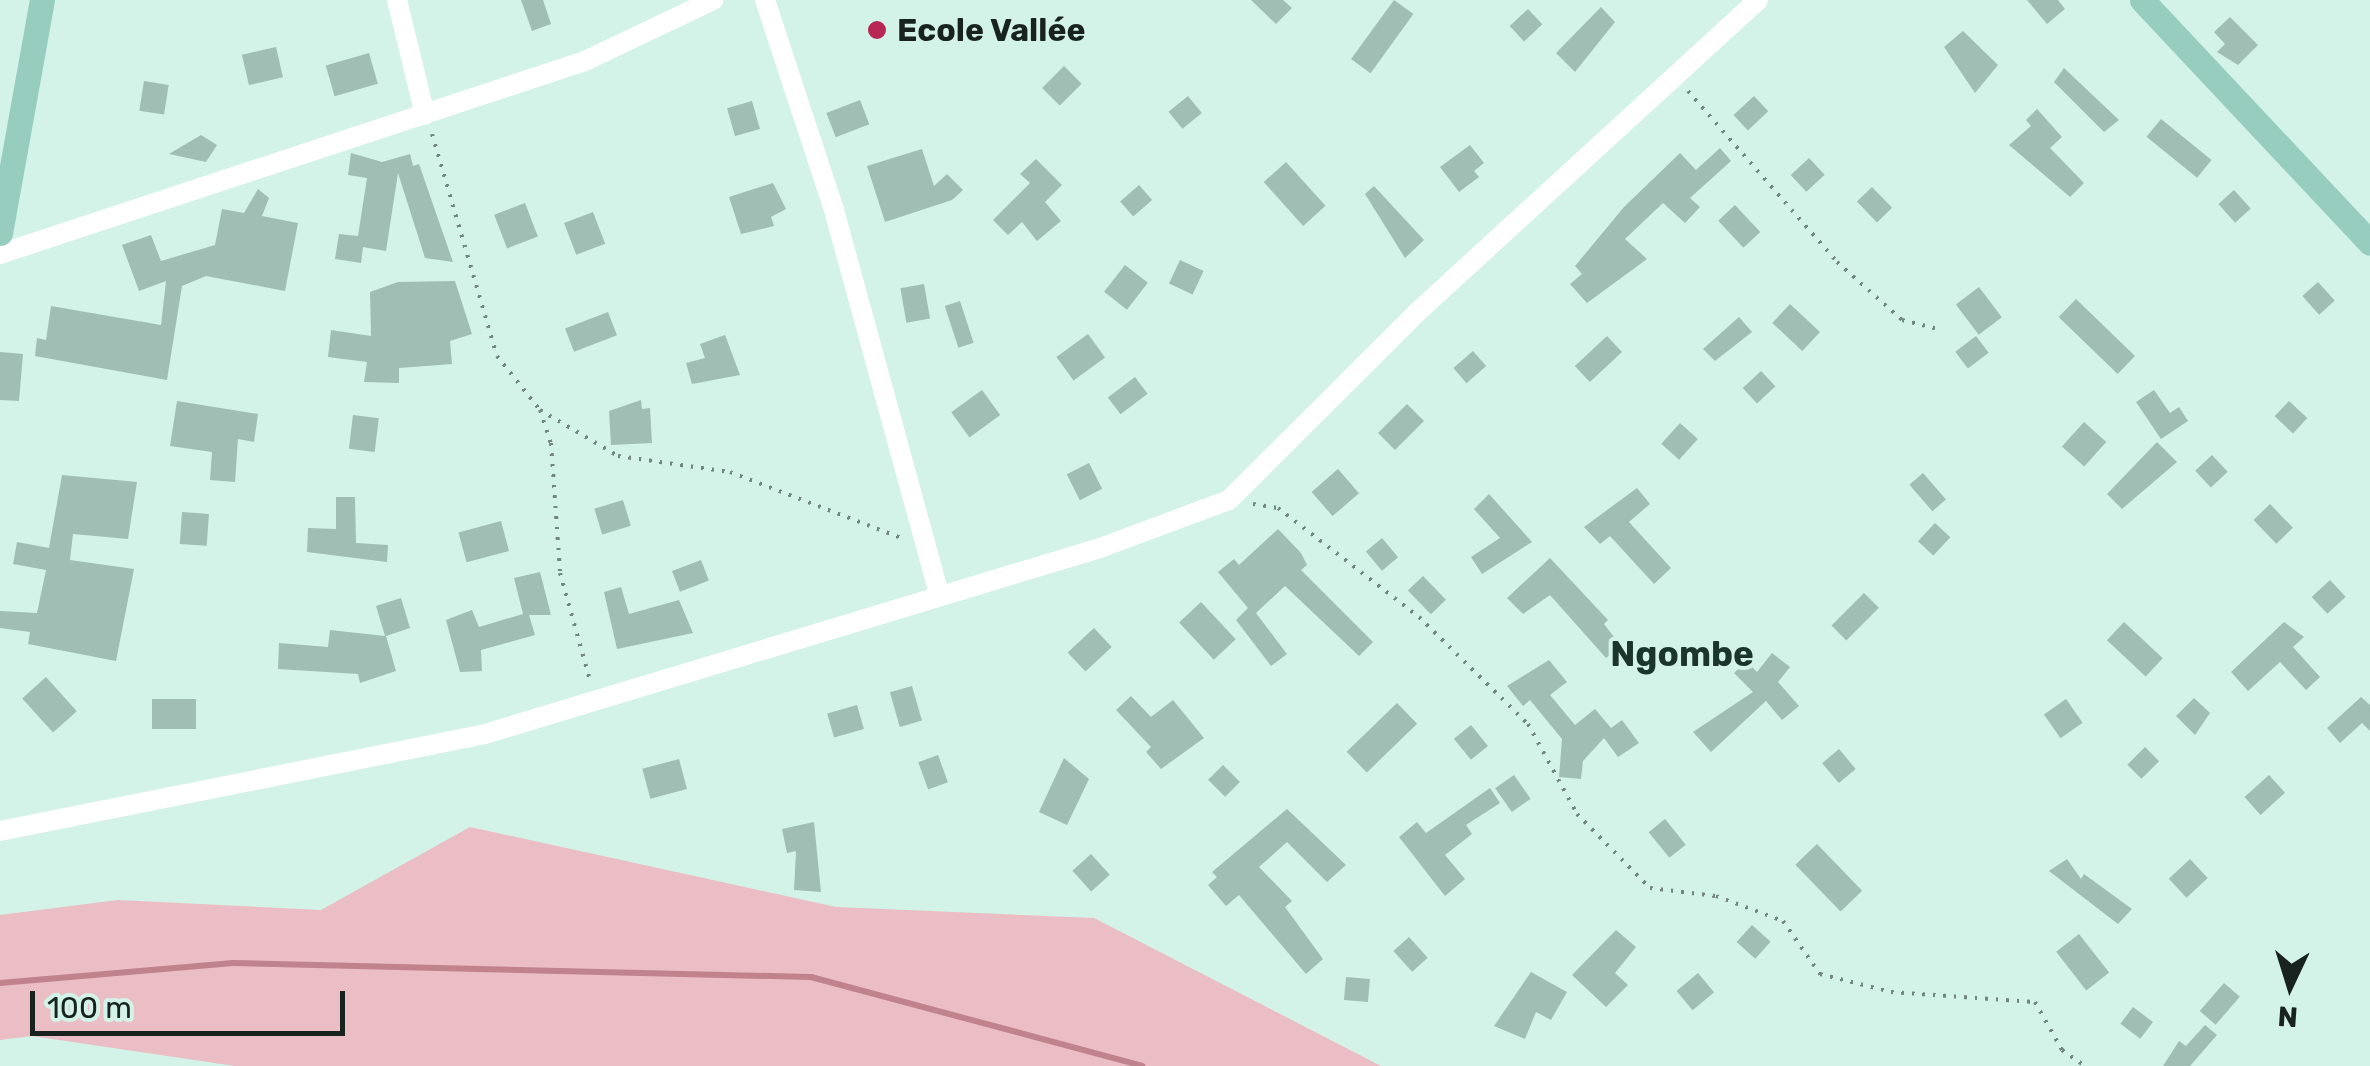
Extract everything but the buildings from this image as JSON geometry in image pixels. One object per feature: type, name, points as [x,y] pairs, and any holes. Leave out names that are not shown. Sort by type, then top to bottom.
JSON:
[{"type":"main road","points":[[0,233],[42,0]]},
{"type":"main road","points":[[2142,0],[2370,243]]},
{"type":"street","points":[[397,0],[426,115]]},
{"type":"street","points":[[0,254],[585,61],[713,0]]},
{"type":"street","points":[[765,0],[834,210],[938,594]]},
{"type":"street","points":[[0,831],[485,734],[1100,548],[1229,500],[1423,307],[1758,0]]},
{"type":"path","points":[[1675,76],[1837,262],[1902,320],[1935,328]]},
{"type":"path","points":[[426,115],[497,356],[540,410],[551,443],[560,573],[596,702]]},
{"type":"path","points":[[540,410],[618,456],[730,472],[924,547]]},
{"type":"path","points":[[1229,500],[1278,508],[1419,617],[1528,724],[1576,814],[1650,888],[1716,896],[1783,921],[1820,974],[1891,992],[2035,1002],[2062,1050],[2085,1066]]},
{"type":"shaded area","points":[[470,827],[836,907],[1094,918],[1381,1066],[235,1066],[32,1036],[0,1040],[0,915],[118,900],[321,910]]},
{"type":"waterway","points":[[0,983],[233,963],[811,977],[1142,1066]]},
{"type":"place","name":"Ecole Vallée","points":[[877,30]]},
{"type":"district","name":"Ngombe","points":[[1682,654]]}]
